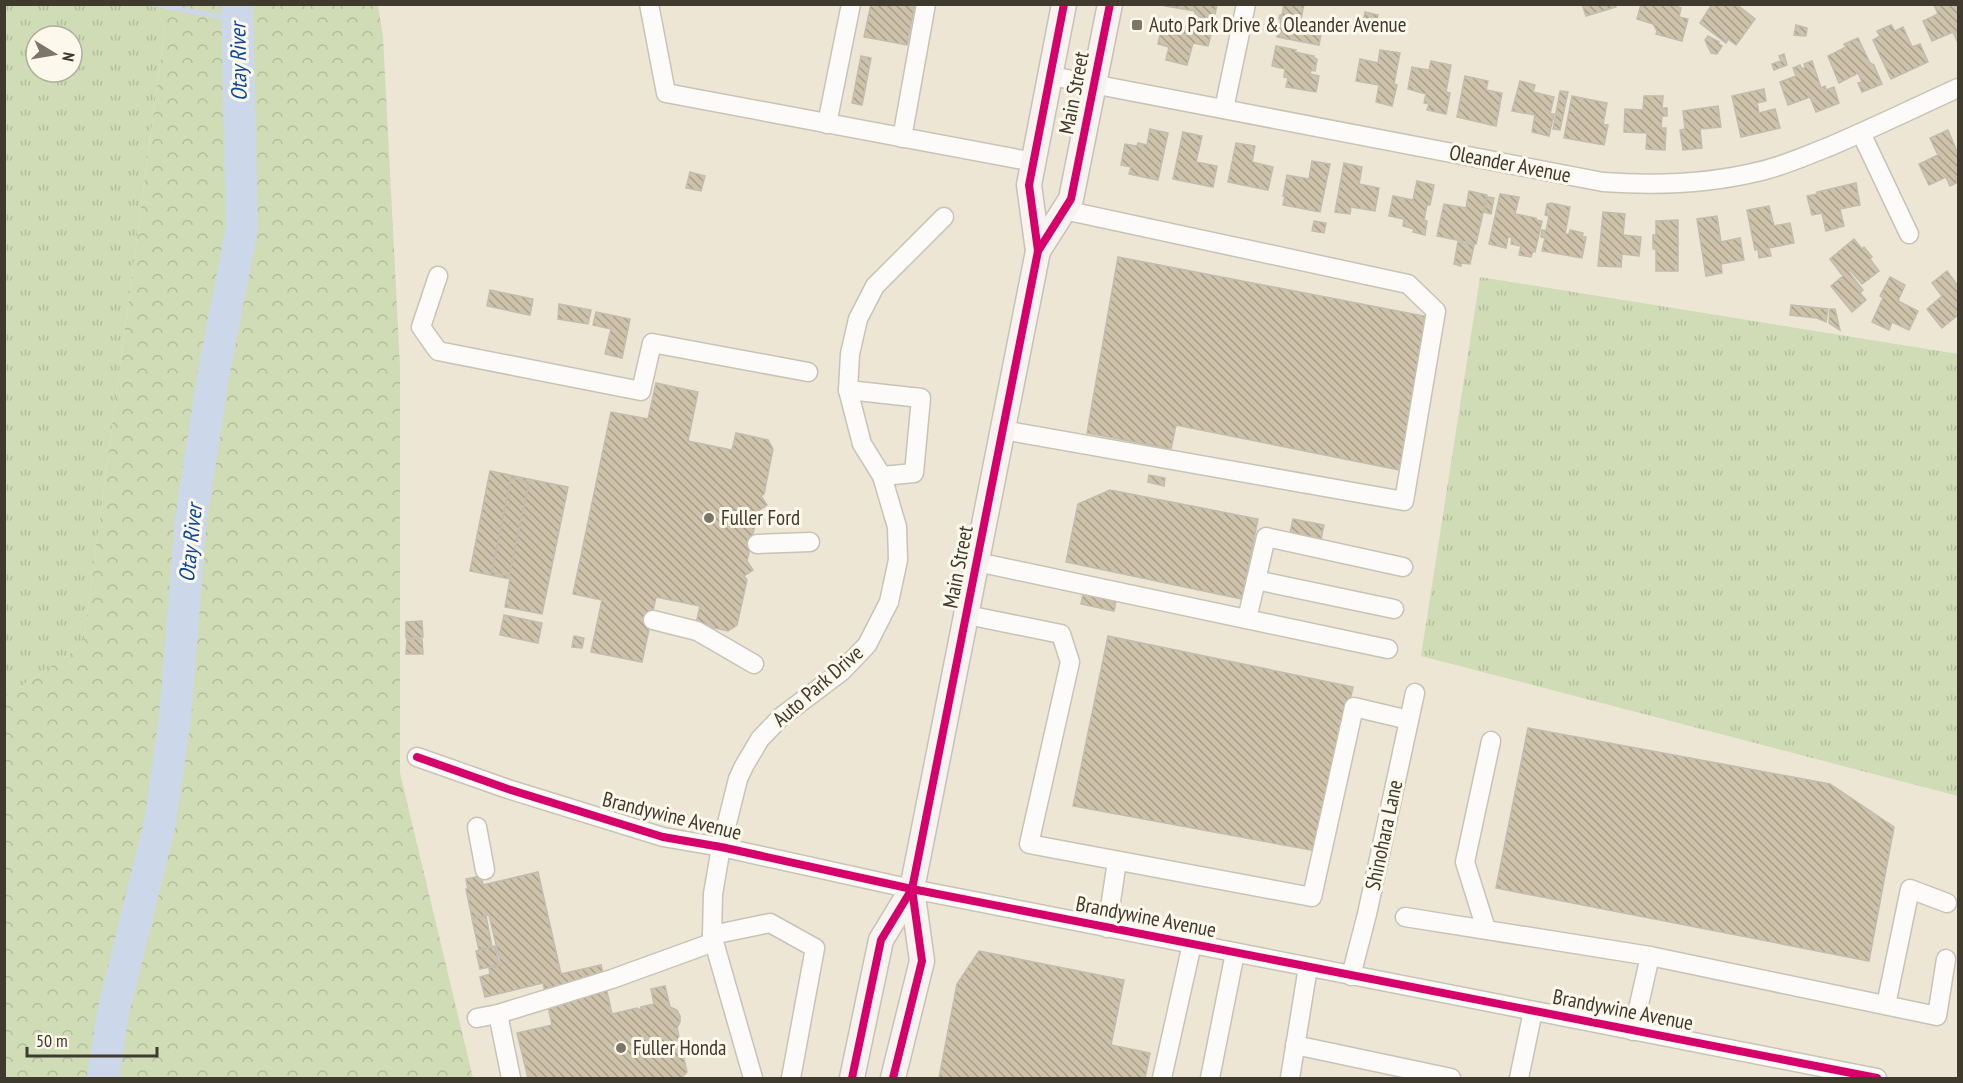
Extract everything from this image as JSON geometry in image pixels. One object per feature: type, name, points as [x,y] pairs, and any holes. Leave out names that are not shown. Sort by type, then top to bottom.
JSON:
[{"type":"main road","name":"Main Street","points":[[893,1078],[922,961],[912,889],[1038,251],[1029,185],[1064,4]]},
{"type":"main road","name":"Main Street","points":[[1038,251],[1071,199],[1110,4]]},
{"type":"main road","name":"Main Street","points":[[852,1078],[881,940],[912,889]]},
{"type":"street","points":[[649,4],[666,93],[1034,162]]},
{"type":"street","points":[[827,124],[851,4]]},
{"type":"street","points":[[902,138],[926,4]]},
{"type":"street","points":[[1224,109],[1246,4]]},
{"type":"street","name":"Oleander Avenue","points":[[1051,76],[1603,182],[1643,185],[1716,180],[1763,171],[1861,133],[1959,88]]},
{"type":"street","points":[[1861,133],[1909,234]]},
{"type":"street","points":[[1003,429],[1404,501],[1436,311],[1407,284],[1064,210]]},
{"type":"street","name":"Auto Park Drive","points":[[753,1078],[713,938],[713,894],[721,847],[738,779],[760,739],[781,717],[842,671],[867,645],[889,602],[898,560],[897,527],[882,476],[862,444],[848,390],[850,354],[858,319],[875,286],[944,217]]},
{"type":"street","points":[[438,276],[421,327],[438,351],[641,391],[652,343],[808,372]]},
{"type":"street","points":[[848,390],[921,398],[915,472],[882,476]]},
{"type":"street","points":[[1247,620],[1266,537],[1403,567]]},
{"type":"street","points":[[757,544],[810,542]]},
{"type":"street","points":[[977,562],[1388,649]]},
{"type":"street","points":[[1256,580],[1394,609]]},
{"type":"street","points":[[967,615],[1061,634],[1070,662],[1029,844],[1312,897],[1354,707],[1409,720]]},
{"type":"street","points":[[653,620],[697,631],[754,664]]},
{"type":"street","name":"Shinohara Lane","points":[[1351,975],[1367,914],[1415,693]]},
{"type":"street","points":[[1486,929],[1465,862],[1491,741]]},
{"type":"street","name":"Brandywine Avenue","points":[[417,757],[508,789],[663,837],[721,847],[912,889],[1633,1031],[1837,1075],[1876,1078]]},
{"type":"street","points":[[477,827],[485,870]]},
{"type":"street","points":[[1107,928],[1117,861]]},
{"type":"street","points":[[1886,1005],[1910,889],[1947,903]]},
{"type":"street","points":[[1405,917],[1650,956],[1937,1016],[1946,959]]},
{"type":"street","points":[[477,1018],[498,1014],[612,978],[713,938],[770,923],[815,948],[791,1078]]},
{"type":"street","points":[[1162,1078],[1192,944]]},
{"type":"street","points":[[1210,1078],[1235,953]]},
{"type":"street","points":[[1633,1031],[1650,956]]},
{"type":"street","points":[[1290,1078],[1308,967]]},
{"type":"street","points":[[1519,1078],[1533,1011]]},
{"type":"street","points":[[498,1014],[511,1078]]},
{"type":"street","points":[[1295,1045],[1451,1078]]},
{"type":"green space","points":[[5,5],[155,5],[165,26],[83,645],[5,697]]},
{"type":"green space","points":[[155,5],[378,5],[383,37],[400,366],[400,773],[473,1078],[5,1078],[5,697],[83,645],[165,27]]},
{"type":"green space","points":[[1480,277],[1958,354],[1958,796],[1421,656]]},
{"type":"building","points":[[871,4],[915,4],[907,45],[864,37]]},
{"type":"building","points":[[1166,4],[1217,4],[1214,20],[1195,16],[1195,11],[1165,6]]},
{"type":"building","points":[[1284,4],[1304,4],[1301,19],[1291,16],[1289,25],[1300,27],[1303,19],[1323,22],[1319,45],[1277,37]]},
{"type":"building","points":[[1582,4],[1615,4],[1616,7],[1586,16]]},
{"type":"building","points":[[1641,4],[1670,4],[1681,8],[1679,17],[1688,19],[1682,41],[1656,34],[1657,31],[1653,24],[1637,19]]},
{"type":"building","points":[[1712,4],[1736,4],[1755,19],[1736,45],[1728,39],[1726,43],[1700,23]]},
{"type":"building","points":[[1955,4],[1958,9],[1958,43],[1953,32],[1932,41],[1923,21],[1938,14],[1934,5]]},
{"type":"building","points":[[1365,12],[1378,15],[1375,28],[1363,25]]},
{"type":"building","points":[[1163,21],[1190,27],[1191,22],[1213,27],[1208,46],[1193,43],[1187,65],[1166,60],[1169,47],[1158,44]]},
{"type":"building","points":[[1796,25],[1807,28],[1806,36],[1794,35]]},
{"type":"building","points":[[1891,25],[1895,31],[1903,27],[1912,47],[1920,44],[1928,62],[1891,79],[1873,40],[1880,36],[1877,31]]},
{"type":"building","points":[[1708,36],[1722,46],[1717,54],[1711,53],[1705,40]]},
{"type":"building","points":[[1858,38],[1882,84],[1862,92],[1858,83],[1862,82],[1858,73],[1839,83],[1828,56],[1846,47],[1844,44]]},
{"type":"building","points":[[1276,46],[1296,50],[1295,52],[1314,56],[1317,59],[1315,71],[1311,70],[1310,74],[1319,76],[1316,92],[1286,87],[1288,78],[1284,77],[1285,69],[1272,66]]},
{"type":"building","points":[[1380,50],[1400,53],[1394,84],[1397,85],[1392,106],[1376,102],[1379,85],[1356,81],[1360,59],[1378,63]]},
{"type":"building","points":[[1784,54],[1787,65],[1774,70],[1772,64],[1781,61],[1779,56]]},
{"type":"building","points":[[861,56],[871,58],[862,105],[852,103]]},
{"type":"building","points":[[1431,61],[1451,65],[1446,92],[1450,93],[1446,114],[1427,110],[1429,104],[1424,103],[1426,94],[1408,89],[1412,67],[1429,70]]},
{"type":"building","points":[[1812,61],[1821,88],[1825,86],[1826,90],[1834,87],[1839,103],[1816,112],[1810,97],[1788,105],[1780,82],[1796,76],[1793,68],[1800,65],[1802,69],[1805,67],[1804,64]]},
{"type":"building","points":[[1465,76],[1488,81],[1486,90],[1502,93],[1496,126],[1457,117]]},
{"type":"building","points":[[1520,81],[1535,85],[1533,92],[1554,97],[1550,114],[1554,114],[1549,136],[1532,132],[1535,115],[1512,111]]},
{"type":"building","points":[[1764,89],[1766,101],[1757,103],[1759,113],[1775,109],[1780,128],[1741,137],[1732,96]]},
{"type":"building","points":[[1560,91],[1568,92],[1560,130],[1553,129]]},
{"type":"building","points":[[1572,96],[1607,103],[1603,124],[1608,125],[1604,145],[1564,138]]},
{"type":"building","points":[[1644,96],[1663,96],[1662,108],[1667,108],[1667,116],[1662,116],[1661,128],[1666,128],[1665,150],[1646,149],[1647,133],[1624,132],[1625,109],[1643,110]]},
{"type":"building","points":[[1718,106],[1721,127],[1700,129],[1702,148],[1683,150],[1680,130],[1685,129],[1683,111]]},
{"type":"building","points":[[1150,129],[1168,133],[1158,180],[1129,174],[1131,167],[1121,165],[1125,144],[1147,145]]},
{"type":"building","points":[[1948,130],[1958,154],[1958,182],[1950,186],[1946,177],[1929,185],[1919,164],[1938,155],[1930,138]]},
{"type":"building","points":[[1183,132],[1202,136],[1196,162],[1217,166],[1213,187],[1173,179]]},
{"type":"building","points":[[1236,143],[1255,146],[1252,162],[1273,167],[1268,190],[1228,182]]},
{"type":"building","points":[[1312,161],[1330,164],[1320,212],[1283,205],[1287,175],[1309,179]]},
{"type":"building","points":[[1344,163],[1362,167],[1359,184],[1379,188],[1375,211],[1351,207],[1350,214],[1335,212]]},
{"type":"building","points":[[690,172],[705,176],[701,191],[686,188]]},
{"type":"building","points":[[1417,181],[1434,185],[1424,220],[1427,221],[1425,235],[1403,226],[1404,219],[1389,216],[1393,196],[1413,200]]},
{"type":"building","points":[[1856,183],[1860,205],[1840,209],[1844,226],[1826,231],[1822,213],[1812,215],[1807,196]]},
{"type":"building","points":[[1469,191],[1487,195],[1476,244],[1437,236],[1444,204],[1466,208]]},
{"type":"building","points":[[1500,194],[1519,197],[1515,214],[1542,221],[1535,252],[1533,251],[1531,257],[1519,255],[1521,246],[1511,244],[1512,237],[1508,237],[1506,248],[1489,244]]},
{"type":"building","points":[[1487,197],[1494,198],[1491,214],[1484,212]]},
{"type":"building","points":[[1547,204],[1570,207],[1565,234],[1569,234],[1570,230],[1583,233],[1582,237],[1586,237],[1582,258],[1542,251],[1545,238],[1541,237],[1542,230],[1546,231],[1549,216],[1545,215]]},
{"type":"building","points":[[1769,206],[1774,226],[1790,223],[1794,243],[1769,248],[1771,256],[1759,258],[1758,249],[1755,250],[1747,210]]},
{"type":"building","points":[[1603,212],[1625,214],[1623,235],[1641,237],[1639,256],[1622,254],[1621,267],[1598,266]]},
{"type":"building","points":[[1717,216],[1721,242],[1740,238],[1744,260],[1721,264],[1722,273],[1706,276],[1697,219]]},
{"type":"building","points":[[1678,220],[1678,271],[1656,271],[1656,249],[1653,249],[1653,235],[1656,235],[1656,221]]},
{"type":"building","points":[[1314,221],[1326,223],[1324,233],[1312,231]]},
{"type":"building","points":[[1854,239],[1872,257],[1870,259],[1879,271],[1862,284],[1850,270],[1848,271],[1863,290],[1860,293],[1866,300],[1852,312],[1831,286],[1843,276],[1830,259]]},
{"type":"building","points":[[1458,242],[1474,245],[1470,264],[1461,263],[1461,266],[1454,264]]},
{"type":"building","points":[[1118,257],[1429,317],[1400,470],[1176,425],[1171,449],[1087,433]]},
{"type":"building","points":[[1947,271],[1958,286],[1958,315],[1942,328],[1927,309],[1942,296],[1932,283]]},
{"type":"building","points":[[1890,277],[1905,285],[1898,301],[1918,311],[1909,330],[1892,322],[1889,330],[1872,322],[1883,298],[1880,296]]},
{"type":"building","points":[[490,290],[533,299],[530,315],[487,306]]},
{"type":"building","points":[[559,304],[591,310],[588,324],[558,319]]},
{"type":"building","points":[[1791,305],[1828,309],[1826,322],[1817,318],[1790,315]]},
{"type":"building","points":[[1830,309],[1835,309],[1840,330],[1829,323]]},
{"type":"building","points":[[596,312],[630,319],[622,358],[605,354],[611,329],[593,325]]},
{"type":"building","points":[[656,383],[698,392],[688,441],[732,450],[736,433],[768,440],[773,449],[764,494],[761,496],[767,505],[758,511],[747,561],[753,570],[744,576],[747,580],[737,625],[728,631],[696,624],[700,606],[656,597],[642,662],[591,652],[602,600],[573,594],[611,412],[648,419]]},
{"type":"building","points":[[490,471],[568,487],[542,614],[505,607],[510,579],[470,571]],"holes":[[[511,478],[529,482],[509,576],[492,572]]]},
{"type":"building","points":[[1149,475],[1165,478],[1164,486],[1148,482]]},
{"type":"building","points":[[511,478],[529,482],[509,576],[492,572]]},
{"type":"building","points":[[1110,490],[1258,519],[1242,599],[1066,562],[1078,504]]},
{"type":"building","points":[[1293,519],[1324,525],[1321,539],[1290,533]]},
{"type":"building","points":[[1084,589],[1117,596],[1114,611],[1081,604]]},
{"type":"building","points":[[504,615],[542,623],[538,643],[500,635]]},
{"type":"building","points":[[422,621],[423,637],[406,638],[406,622]]},
{"type":"building","points":[[574,636],[584,638],[582,648],[572,647]]},
{"type":"building","points":[[1108,636],[1353,687],[1316,851],[1073,806]]},
{"type":"building","points":[[407,639],[422,639],[423,654],[406,654]]},
{"type":"building","points":[[1528,728],[1830,784],[1894,827],[1869,961],[1496,888]]},
{"type":"building","points":[[538,872],[561,974],[601,965],[612,1014],[637,1008],[640,1010],[641,1007],[654,1004],[651,989],[665,986],[670,1007],[677,1010],[680,1016],[677,1028],[687,1072],[681,1078],[528,1078],[517,1033],[552,1025],[543,983],[485,997],[480,977],[490,974],[489,968],[501,965],[489,915],[472,918],[466,879],[481,876],[483,885]]},
{"type":"building","points":[[486,916],[492,947],[479,950],[472,919]]},
{"type":"building","points":[[495,946],[499,965],[480,969],[476,951]]},
{"type":"building","points":[[979,951],[1124,980],[1111,1045],[1150,1053],[1145,1078],[939,1078],[957,984]]},
{"type":"waterway","points":[[152,4],[238,20]]},
{"type":"waterway","name":"Otay River","points":[[103,1078],[113,1013],[160,823],[175,718],[191,519],[214,371],[242,228],[237,4]]},
{"type":"cycle path","points":[[893,1078],[922,961],[912,889],[1038,251],[1029,185],[1064,4]]},
{"type":"cycle path","points":[[1038,251],[1071,199],[1110,4]]},
{"type":"cycle path","points":[[417,757],[508,789],[663,837],[721,847],[912,889],[1877,1078]]},
{"type":"cycle path","points":[[852,1078],[881,940],[912,889]]},
{"type":"place","name":"Auto Park Drive & Oleander Avenue","points":[[1137,25]]},
{"type":"place","name":"Fuller Ford","points":[[709,518]]},
{"type":"place","name":"Fuller Honda","points":[[621,1048]]}]
